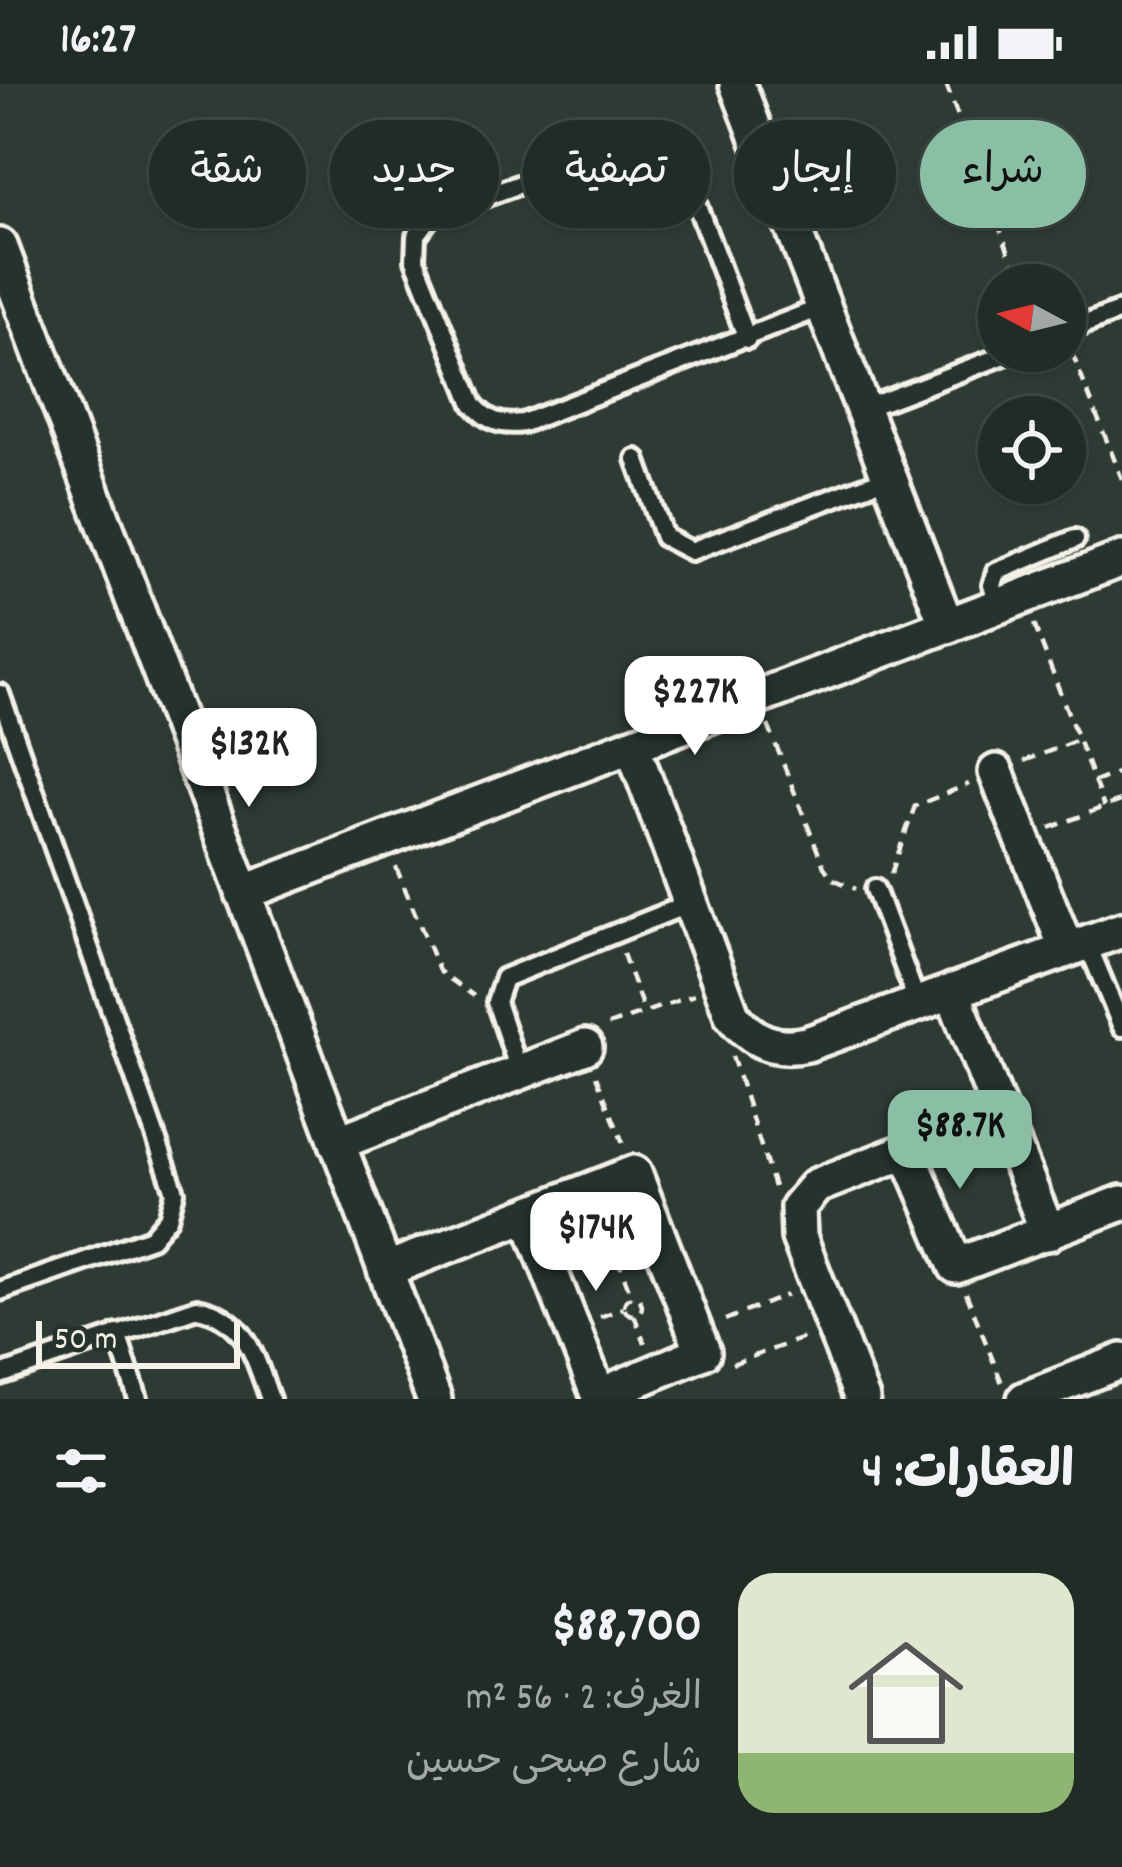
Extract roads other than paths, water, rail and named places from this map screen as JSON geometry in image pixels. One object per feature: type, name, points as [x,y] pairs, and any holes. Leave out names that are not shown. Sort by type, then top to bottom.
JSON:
[{"type":"street","points":[[737,84],[947,626]]},
{"type":"street","points":[[0,246],[434,1399]]},
{"type":"street","points":[[244,893],[1122,559]]},
{"type":"street","points":[[632,746],[722,985],[743,1029],[756,1040],[790,1048],[1122,930]]},
{"type":"street","points":[[996,772],[1022,838],[1077,946]]},
{"type":"street","points":[[952,991],[1048,1232]]},
{"type":"street","points":[[338,1143],[585,1047]]},
{"type":"street","points":[[862,1399],[799,1237],[798,1207],[816,1186],[1001,1114]]},
{"type":"street","points":[[907,1151],[956,1266],[1122,1204]]},
{"type":"street","points":[[385,1270],[634,1173],[698,1345],[600,1398],[527,1215]]},
{"type":"street","points":[[1025,1399],[1122,1361]]},
{"type":"lane","points":[[747,339],[674,141],[660,133],[430,217],[416,236],[416,260],[472,404],[494,422],[523,423],[747,339],[823,307]]},
{"type":"lane","points":[[1086,325],[1122,310]]},
{"type":"lane","points":[[863,409],[978,365]]},
{"type":"lane","points":[[636,459],[664,538],[692,551],[890,477]]},
{"type":"lane","points":[[1011,601],[992,585],[996,572],[1075,539]]},
{"type":"lane","points":[[0,694],[175,1192],[168,1218],[151,1238],[0,1291]]},
{"type":"lane","points":[[875,889],[918,1004]]},
{"type":"lane","points":[[520,1073],[496,1002],[504,978],[691,903]]},
{"type":"lane","points":[[1077,946],[1122,1027]]},
{"type":"lane","points":[[0,1375],[178,1312],[218,1312],[248,1340],[270,1399]]},
{"type":"lane","points":[[117,1334],[138,1399]]}]
